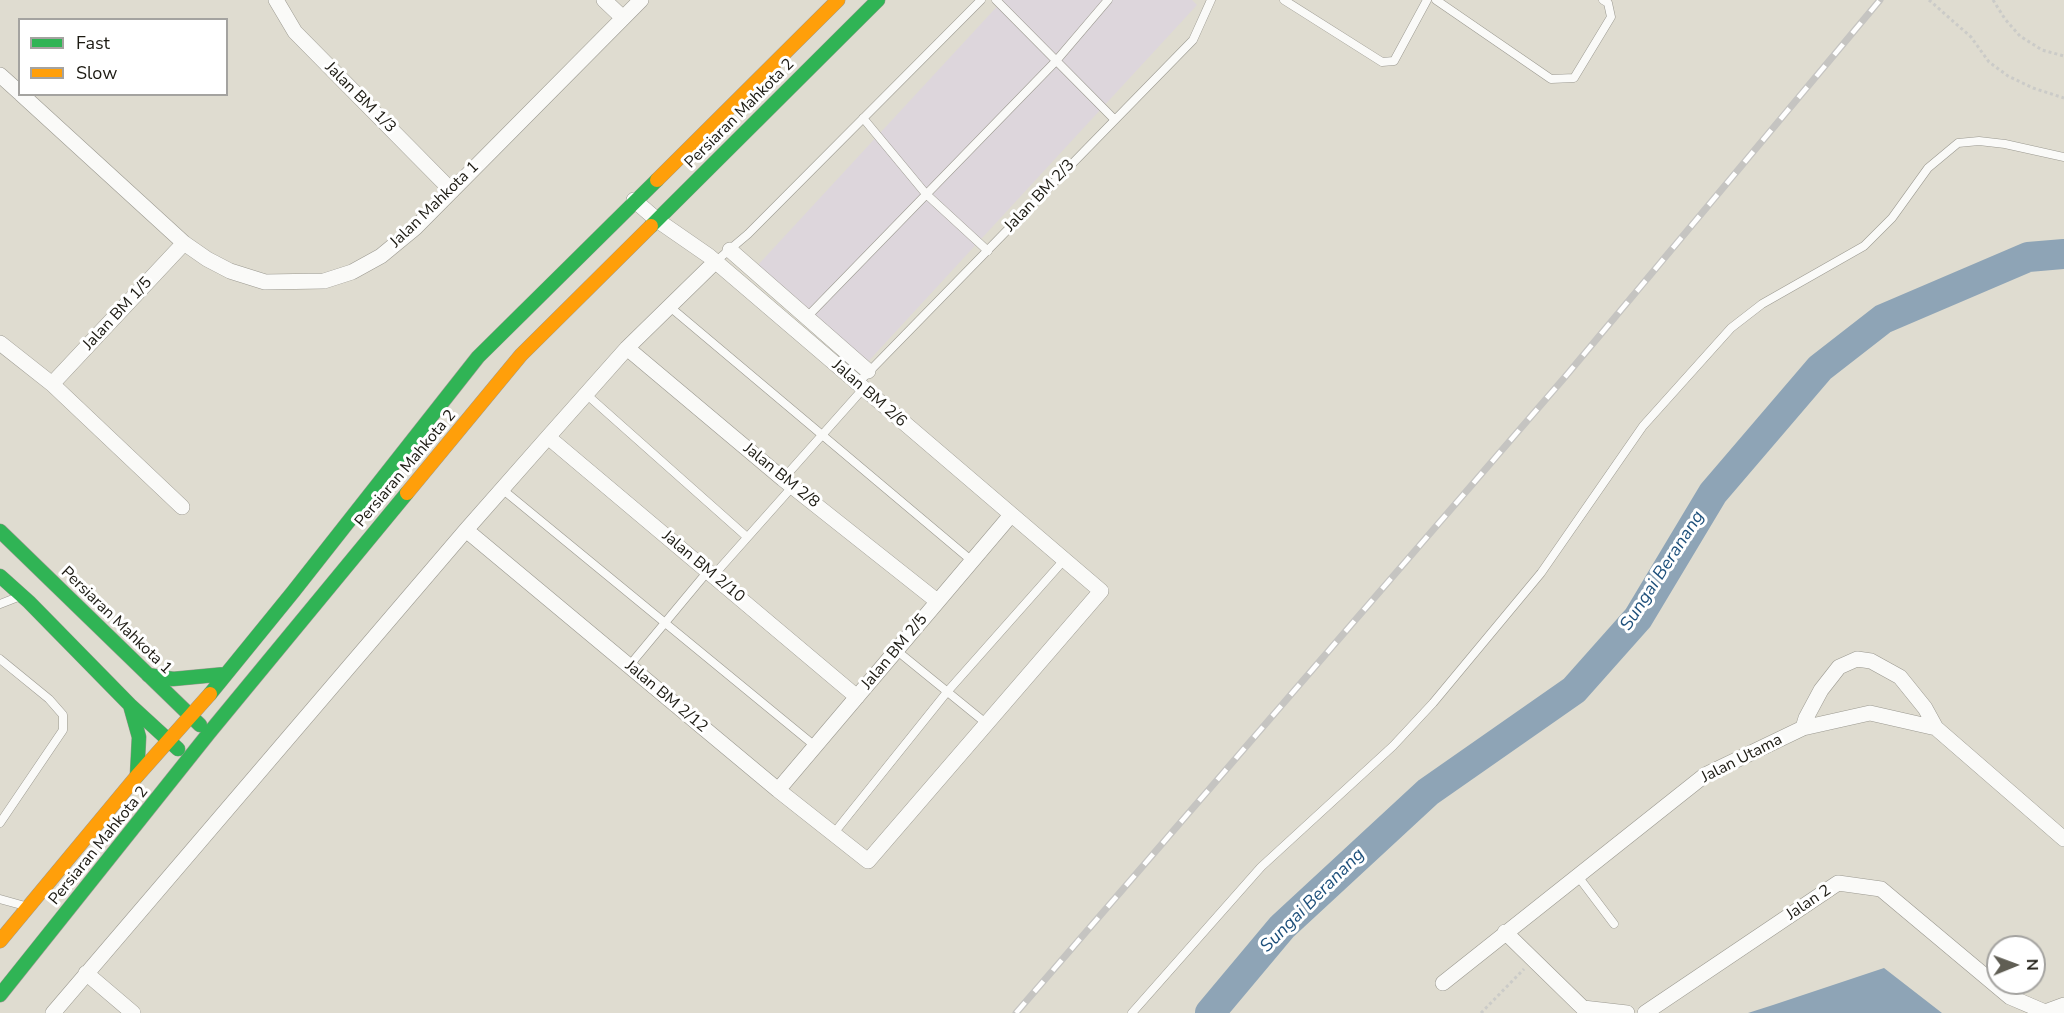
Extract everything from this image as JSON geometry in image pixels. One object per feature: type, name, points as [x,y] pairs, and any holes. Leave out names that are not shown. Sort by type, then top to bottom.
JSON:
[{"type":"main road","name":"Persiaran Mahkota 2","points":[[0,940],[167,741],[191,717],[478,357],[838,0]]},
{"type":"main road","name":"Persiaran Mahkota 2","points":[[0,995],[209,733],[521,355],[878,0]]},
{"type":"main road","name":"Persiaran Mahkota 1","points":[[0,531],[209,733]]},
{"type":"main road","points":[[0,576],[167,741],[190,759]]},
{"type":"main road","points":[[148,675],[173,679],[226,674]]},
{"type":"main road","points":[[130,705],[139,737],[138,776]]},
{"type":"street","name":"Jalan BM 1/3","points":[[276,0],[295,32],[452,190]]},
{"type":"street","points":[[604,0],[623,18]]},
{"type":"street","name":"Jalan Mahkota 1","points":[[22,96],[184,243],[207,259],[230,271],[265,282],[324,281],[351,272],[381,256],[415,228],[641,0]]},
{"type":"street","name":"Jalan Mahkota 1","points":[[0,75],[18,92]]},
{"type":"street","name":"Jalan BM 2/6","points":[[634,200],[657,220],[715,262],[1101,591],[987,724]]},
{"type":"street","name":"Jalan BM 1/5","points":[[52,384],[184,243]]},
{"type":"street","points":[[730,250],[868,371]]},
{"type":"street","points":[[53,1013],[502,489],[627,348],[715,262]]},
{"type":"street","points":[[0,343],[52,384],[182,507]]},
{"type":"street","name":"Jalan BM 2/8","points":[[627,348],[788,482],[938,602]]},
{"type":"street","name":"Jalan BM 2/10","points":[[548,437],[857,697]]},
{"type":"street","name":"Jalan BM 2/5","points":[[778,790],[1011,515]]},
{"type":"street","name":"Jalan BM 2/12","points":[[466,530],[778,790],[868,861],[987,724]]},
{"type":"street","points":[[1803,728],[1806,717],[1821,690],[1839,667],[1857,658],[1871,661],[1900,677],[1925,708],[1936,728]]},
{"type":"street","name":"Jalan Utama","points":[[1443,983],[1705,775],[1803,728],[1870,713],[1936,728],[2062,830]]},
{"type":"street","name":"Jalan 2","points":[[1645,1013],[1838,883],[1881,889],[2010,998],[2045,1012],[2064,1005]]},
{"type":"street","points":[[1505,932],[1583,1008],[1627,1013]]},
{"type":"street","points":[[86,973],[133,1013]]},
{"type":"lane","points":[[715,262],[748,234],[981,0]]},
{"type":"lane","points":[[996,0],[1114,119]]},
{"type":"lane","points":[[807,317],[1056,60],[1108,0]]},
{"type":"lane","name":"Jalan BM 2/3","points":[[629,666],[664,623],[747,537],[860,386],[868,371],[1193,40],[1211,0]]},
{"type":"lane","points":[[1284,0],[1383,62],[1394,61],[1427,0]]},
{"type":"lane","points":[[1436,0],[1551,79],[1574,78],[1611,17],[1608,3],[1603,0]]},
{"type":"lane","points":[[863,118],[927,194],[988,251]]},
{"type":"lane","points":[[1132,1013],[1261,867],[1393,746],[1434,703],[1542,573],[1643,426],[1731,328],[1762,304],[1864,246],[1892,218],[1928,168],[1958,143],[1979,141],[2005,144],[2064,157]]},
{"type":"lane","points":[[670,307],[972,561]]},
{"type":"lane","points":[[586,394],[747,537]]},
{"type":"lane","points":[[502,489],[815,746]]},
{"type":"lane","points":[[834,833],[947,692],[1064,560]]},
{"type":"lane","points":[[0,604],[22,596]]},
{"type":"lane","points":[[896,650],[987,724]]},
{"type":"lane","points":[[0,659],[49,699],[63,715],[63,730],[0,823]]},
{"type":"lane","points":[[1577,875],[1614,924]]},
{"type":"lane","points":[[0,899],[27,906]]},
{"type":"path","points":[[1929,0],[1971,37],[1989,62],[2008,76],[2033,88],[2064,98]]},
{"type":"path","points":[[1993,0],[2004,19],[2020,36],[2042,50],[2064,56]]},
{"type":"path","points":[[1481,1013],[1534,960]]},
{"type":"shaded area","points":[[1003,0],[1192,0],[1197,5],[864,366],[757,266]]},
{"type":"water","points":[[1884,968],[1942,1013],[1748,1013],[1773,1005]]},
{"type":"waterway","name":"Sungai Beranang","points":[[1210,1013],[1282,927],[1428,792],[1574,690],[1638,618],[1713,493],[1820,368],[1883,319],[2028,257],[2064,254]]},
{"type":"railway","points":[[1016,1013],[1565,377],[1880,0]]},
{"type":"traffic: fast","points":[[651,226],[878,0]]},
{"type":"traffic: fast","points":[[210,694],[478,357],[657,180]]},
{"type":"traffic: fast","points":[[0,995],[209,733],[407,493]]},
{"type":"traffic: fast","points":[[0,531],[200,725]]},
{"type":"traffic: fast","points":[[0,576],[29,602],[130,705],[178,749]]},
{"type":"traffic: fast","points":[[148,675],[173,679],[226,674]]},
{"type":"traffic: fast","points":[[130,705],[139,737],[137,776]]},
{"type":"traffic: slow","points":[[657,180],[838,0]]},
{"type":"traffic: slow","points":[[407,493],[521,355],[651,226]]},
{"type":"traffic: slow","points":[[0,941],[137,776],[210,694]]}]
